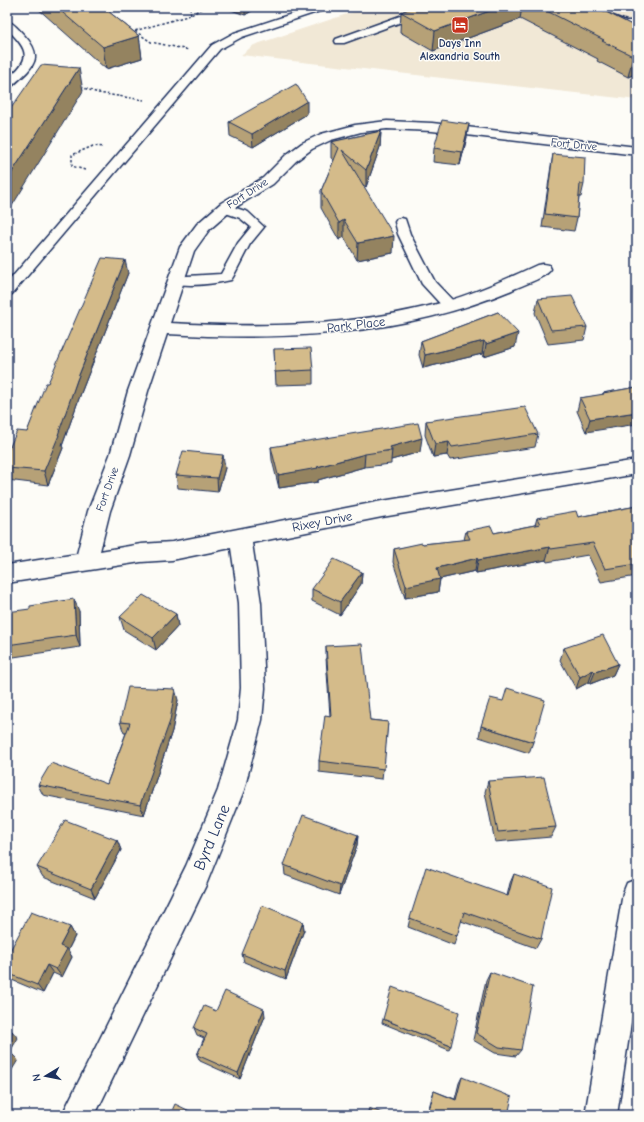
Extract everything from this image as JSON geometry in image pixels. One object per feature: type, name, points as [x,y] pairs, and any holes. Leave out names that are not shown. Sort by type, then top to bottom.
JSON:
[{"type":"street","name":"Fort Drive","points":[[86,562],[99,511],[120,455],[138,391],[186,251],[193,238],[224,208],[268,181],[291,158],[308,146],[326,137],[360,128],[387,125],[432,128],[637,151]]},
{"type":"street","name":"Park Place","points":[[159,328],[243,332],[302,330],[387,320],[450,306],[499,290],[544,269]]},
{"type":"street","name":"Rixey Drive","points":[[7,574],[141,553],[172,551],[382,509],[637,467]]},
{"type":"street","name":"Byrd Lane","points":[[78,1115],[196,874],[231,790],[250,720],[253,688],[250,602],[240,537]]},
{"type":"street","points":[[601,1115],[637,893]]},
{"type":"lane","points":[[7,291],[13,278],[169,104],[216,47],[238,35],[323,7]]},
{"type":"lane","points":[[340,41],[434,7]]},
{"type":"lane","points":[[581,7],[625,24],[637,24]]},
{"type":"lane","points":[[7,24],[27,43],[29,53],[29,60],[26,68],[7,84]]},
{"type":"lane","points":[[176,280],[201,280],[226,277],[244,243],[258,228],[244,215],[224,208]]},
{"type":"lane","points":[[401,222],[404,234],[429,284],[450,306]]},
{"type":"path","points":[[190,7],[191,15]]},
{"type":"path","points":[[129,33],[191,15],[204,7]]},
{"type":"path","points":[[135,31],[151,42],[211,54]]},
{"type":"path","points":[[138,38],[146,39]]},
{"type":"path","points":[[77,86],[98,93],[169,104]]},
{"type":"shaded area","points":[[368,7],[637,7],[637,100],[241,55],[254,45]]},
{"type":"building","points":[[56,7],[103,7],[139,36],[103,47]]},
{"type":"building","points":[[414,7],[500,7],[435,31],[401,12]]},
{"type":"building","points":[[539,7],[596,7],[636,27],[637,26],[637,55],[633,56],[602,41],[604,40]]},
{"type":"building","points":[[41,65],[79,68],[7,180],[7,114]]},
{"type":"building","points":[[296,84],[307,101],[252,134],[229,122]]},
{"type":"building","points":[[442,120],[469,124],[462,152],[434,148]]},
{"type":"building","points":[[381,131],[366,170],[342,150],[394,236],[358,243],[344,220],[339,223],[321,191],[339,148],[331,142]]},
{"type":"building","points":[[553,154],[585,157],[584,184],[580,184],[577,218],[545,214]]},
{"type":"building","points":[[102,258],[125,260],[77,380],[59,435],[44,471],[7,468],[7,453],[17,431],[27,432],[46,383],[48,383]]},
{"type":"building","points":[[572,296],[587,327],[551,330],[538,299]]},
{"type":"building","points":[[498,312],[518,333],[486,344],[484,341],[425,355],[421,341]]},
{"type":"building","points":[[311,348],[313,370],[275,372],[274,349]]},
{"type":"building","points":[[637,387],[637,412],[590,419],[580,398],[604,394],[603,393]]},
{"type":"building","points":[[525,407],[538,434],[452,447],[449,442],[435,444],[426,421]]},
{"type":"building","points":[[418,423],[422,438],[390,447],[392,450],[365,454],[317,467],[318,468],[278,475],[271,447]]},
{"type":"building","points":[[183,451],[223,455],[217,478],[176,475]]},
{"type":"building","points":[[637,506],[637,564],[605,569],[593,543],[551,549],[550,547],[478,560],[477,558],[437,568],[440,579],[406,586],[394,549],[422,543],[470,539],[466,531],[491,526],[494,533],[540,524],[537,518],[576,511],[578,517]]},
{"type":"building","points":[[334,559],[362,572],[340,602],[312,589]]},
{"type":"building","points":[[143,595],[176,614],[153,638],[120,617]]},
{"type":"building","points":[[74,599],[76,635],[7,645],[7,612],[30,609],[30,606]]},
{"type":"building","points":[[603,635],[618,664],[595,672],[593,670],[580,677],[564,648]]},
{"type":"building","points":[[362,644],[370,720],[388,722],[384,769],[319,761],[325,715],[331,716],[326,646]]},
{"type":"building","points":[[128,687],[175,689],[170,721],[140,805],[38,785],[51,763],[107,784],[130,723],[120,722]]},
{"type":"building","points":[[507,688],[545,700],[533,742],[481,726],[490,698],[503,701]]},
{"type":"building","points":[[544,777],[556,827],[498,832],[488,781]]},
{"type":"building","points":[[303,815],[358,835],[340,886],[284,865]]},
{"type":"building","points":[[65,820],[117,840],[91,889],[37,867]]},
{"type":"building","points":[[426,867],[508,896],[514,874],[552,887],[541,939],[464,912],[457,936],[410,918]]},
{"type":"building","points":[[262,905],[303,922],[285,971],[242,954]]},
{"type":"building","points":[[31,912],[70,927],[60,946],[67,949],[56,969],[47,965],[37,985],[7,973],[7,956]]},
{"type":"building","points":[[490,972],[533,987],[521,1050],[499,1047],[476,1033]]},
{"type":"building","points":[[392,987],[459,1012],[451,1046],[383,1019]]},
{"type":"building","points":[[225,991],[264,1009],[238,1073],[197,1055],[207,1034],[194,1028],[204,1006],[216,1011]]},
{"type":"building","points":[[7,1029],[12,1031],[7,1039]]},
{"type":"building","points":[[7,1052],[11,1053],[7,1059]]},
{"type":"building","points":[[462,1077],[512,1097],[508,1115],[428,1115],[434,1091],[456,1100]]},
{"type":"building","points":[[175,1104],[198,1115],[170,1115]]},
{"type":"building","points":[[369,1108],[387,1115],[367,1115]]},
{"type":"place","name":"Days Inn Alexandria South","points":[[460,25]]}]
